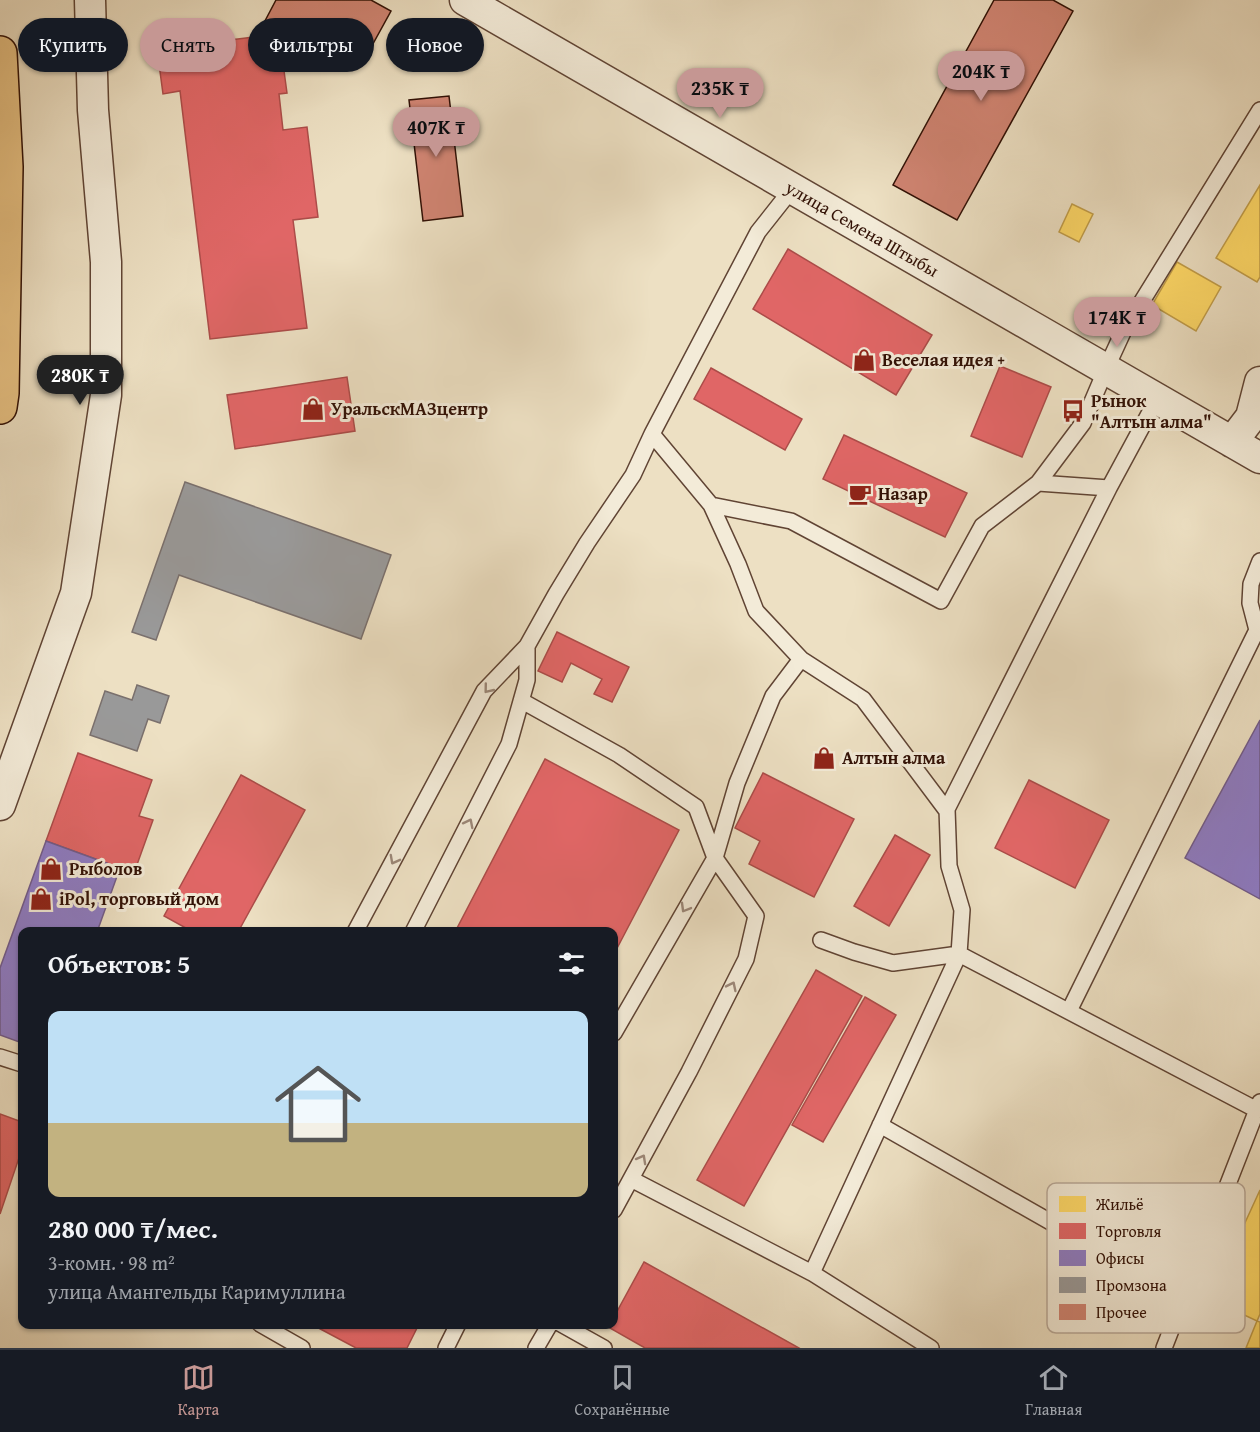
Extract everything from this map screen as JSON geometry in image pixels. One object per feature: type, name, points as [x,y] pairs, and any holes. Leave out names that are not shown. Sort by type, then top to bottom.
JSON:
[{"type":"highway","points":[[0,52],[6,166],[0,407]]},
{"type":"street","points":[[0,805],[76,593],[106,395],[106,262],[93,110],[90,0]]},
{"type":"street","name":"улица Семена Штыбы","points":[[465,0],[1260,458]]},
{"type":"street","points":[[1232,442],[1251,417],[1260,382]]},
{"type":"lane","points":[[711,505],[791,521],[941,601],[982,526],[1038,483],[1083,423],[1123,332],[1260,110]]},
{"type":"lane","points":[[358,927],[484,691],[527,646],[581,553],[633,475],[652,434],[758,232],[792,189]]},
{"type":"lane","points":[[812,1273],[959,954],[962,910],[949,866],[947,811],[1109,488],[1157,399]]},
{"type":"lane","points":[[652,434],[711,505],[756,611],[801,659],[863,699],[947,811]]},
{"type":"lane","points":[[1038,483],[1109,488]]},
{"type":"lane","points":[[1069,1011],[1257,630],[1250,603],[1251,584],[1260,561]]},
{"type":"lane","points":[[416,927],[509,744],[527,680],[527,646]]},
{"type":"lane","points":[[618,1026],[715,858],[737,783],[773,696],[801,659]]},
{"type":"lane","points":[[522,701],[619,755],[696,807],[715,858],[756,916],[746,959],[689,1072],[618,1203]]},
{"type":"lane","points":[[821,940],[893,963],[959,954],[1258,1105],[1228,1183]]},
{"type":"lane","points":[[0,1057],[18,1063]]},
{"type":"lane","points":[[880,1125],[1047,1220]]},
{"type":"lane","points":[[631,1179],[812,1273],[931,1348]]},
{"type":"lane","points":[[269,1329],[302,1348]]},
{"type":"lane","points":[[446,1348],[456,1329]]},
{"type":"lane","points":[[536,1348],[546,1329]]},
{"type":"lane","points":[[570,1329],[604,1348]]},
{"type":"lane","points":[[1164,1348],[1170,1333]]},
{"type":"building: Жильё","points":[[1260,185],[1260,277],[1257,282],[1216,258]]},
{"type":"building: Жильё","points":[[1072,204],[1093,214],[1079,242],[1059,232]]},
{"type":"building: Жильё","points":[[1177,262],[1221,287],[1196,331],[1152,305]]},
{"type":"building: Жильё","points":[[1260,1190],[1260,1314],[1257,1321],[1245,1315],[1245,1223]]},
{"type":"building: Жильё","points":[[1257,1321],[1260,1322],[1260,1348],[1246,1348]]},
{"type":"building: Торговля","points":[[248,38],[248,72],[284,72],[287,93],[279,94],[283,130],[307,127],[318,217],[293,220],[307,328],[210,339],[180,91],[163,94],[160,72],[236,72],[236,39]]},
{"type":"building: Торговля","points":[[788,249],[932,335],[896,395],[753,309]]},
{"type":"building: Торговля","points":[[1000,366],[1051,387],[1022,457],[971,436]]},
{"type":"building: Торговля","points":[[711,368],[802,419],[785,450],[694,399]]},
{"type":"building: Торговля","points":[[347,377],[355,431],[235,449],[227,395]]},
{"type":"building: Торговля","points":[[844,435],[967,493],[945,537],[823,479]]},
{"type":"building: Торговля","points":[[557,632],[629,667],[612,702],[594,694],[602,679],[571,663],[562,682],[538,671]]},
{"type":"building: Торговля","points":[[78,753],[152,780],[139,816],[153,820],[134,873],[46,841]]},
{"type":"building: Торговля","points":[[545,759],[679,830],[618,946],[618,927],[458,927]]},
{"type":"building: Торговля","points":[[763,773],[854,819],[814,897],[749,864],[760,841],[735,828]]},
{"type":"building: Торговля","points":[[241,775],[305,810],[241,927],[184,927],[164,916]]},
{"type":"building: Торговля","points":[[1029,780],[1109,820],[1075,888],[995,848]]},
{"type":"building: Торговля","points":[[895,835],[930,855],[889,926],[854,906]]},
{"type":"building: Торговля","points":[[816,970],[862,996],[744,1206],[697,1180]]},
{"type":"building: Торговля","points":[[865,997],[896,1015],[823,1142],[792,1125]]},
{"type":"building: Торговля","points":[[0,1114],[18,1121],[18,1161],[0,1214]]},
{"type":"building: Торговля","points":[[644,1262],[799,1348],[645,1348],[612,1329],[618,1329],[618,1310]]},
{"type":"building: Торговля","points":[[320,1329],[416,1329],[407,1348],[356,1348]]},
{"type":"building: Офисы","points":[[1260,720],[1260,899],[1185,858]]},
{"type":"building: Офисы","points":[[46,841],[120,868],[99,927],[18,927],[18,1042],[0,1035],[0,968]]},
{"type":"building: Промзона","points":[[185,482],[391,555],[361,639],[179,575],[156,640],[132,632]]},
{"type":"building: Промзона","points":[[137,685],[169,696],[160,723],[148,719],[137,751],[90,735],[105,691],[132,700]]},
{"type":"building: Прочее","points":[[276,0],[371,0],[391,11],[374,42],[374,18],[266,18]]},
{"type":"building: Прочее","points":[[994,0],[1053,0],[1073,11],[957,220],[893,185]]},
{"type":"building: Прочее","points":[[449,96],[463,216],[423,221],[409,100]]},
{"type":"place","name":"Веселая идея +","points":[[864,360]]},
{"type":"place","name":"УральскМАЗцентр","points":[[313,409]]},
{"type":"place","name":"Рынок \"Алтын алма\"","points":[[1073,411]]},
{"type":"place","name":"Назар","points":[[860,494]]},
{"type":"place","name":"Алтын алма","points":[[824,758]]},
{"type":"place","name":"Рыболов","points":[[51,869]]},
{"type":"place","name":"iPol, торговый дом","points":[[41,899]]}]
